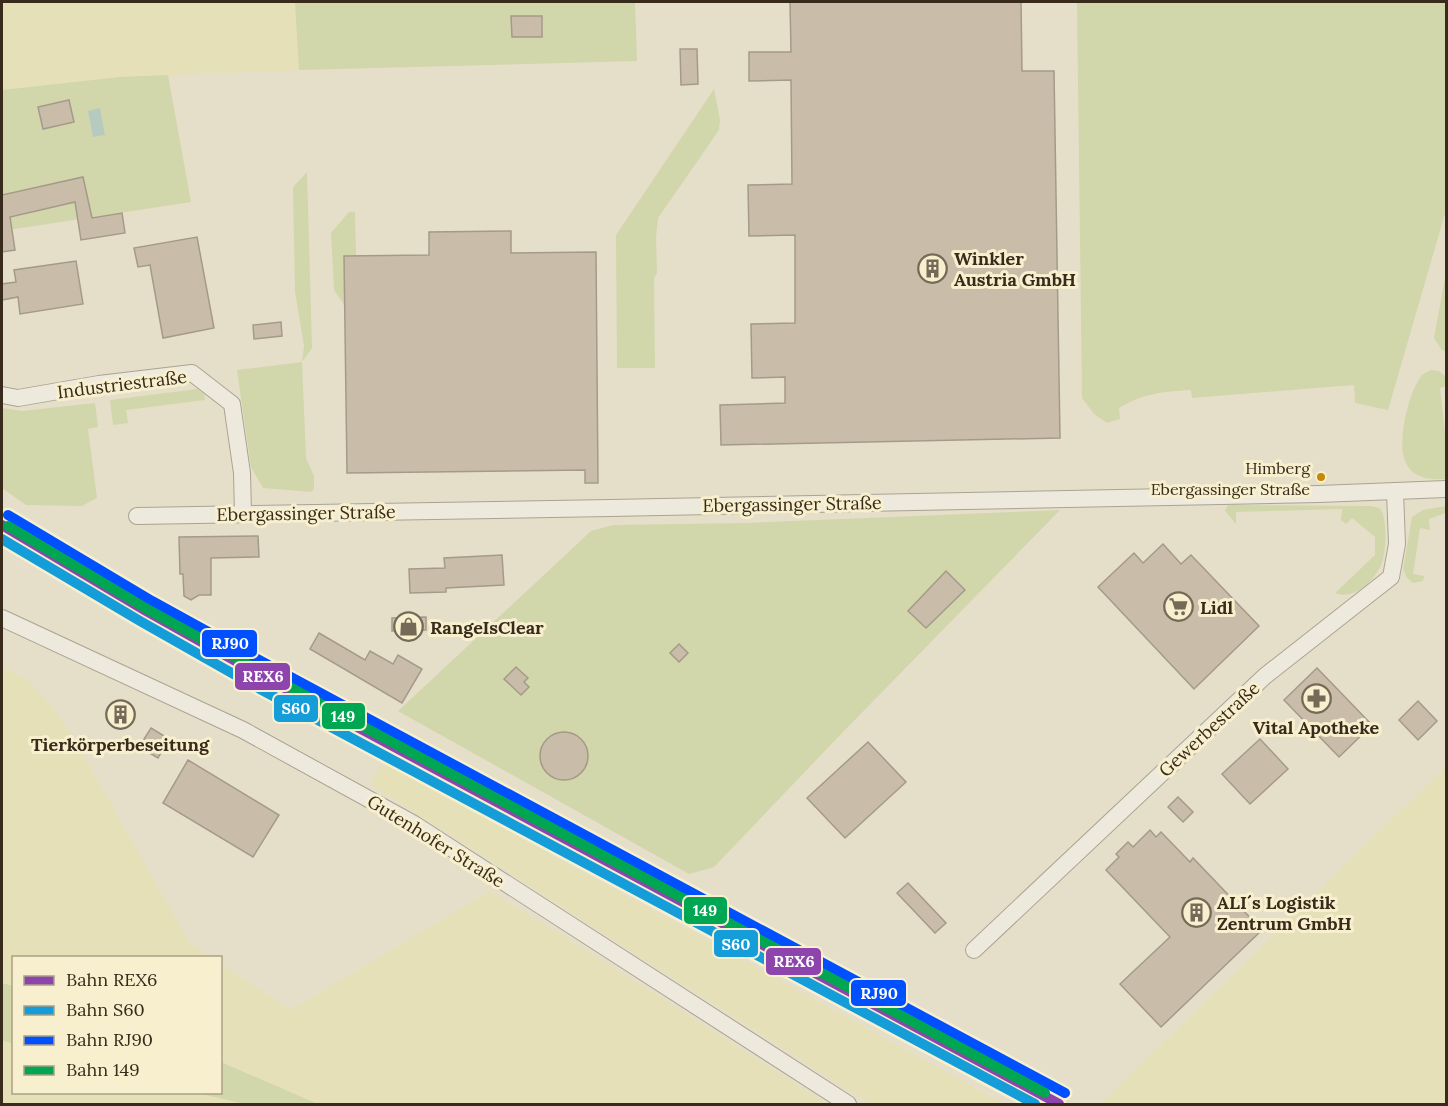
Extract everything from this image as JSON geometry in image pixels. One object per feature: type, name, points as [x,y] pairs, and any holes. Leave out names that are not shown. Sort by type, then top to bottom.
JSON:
[{"type":"street","name":"Industriestraße","points":[[2,395],[18,398],[99,384],[192,373],[232,404],[242,473],[243,513]]},
{"type":"street","name":"Ebergassinger Straße","points":[[137,516],[1395,492],[1446,489]]},
{"type":"street","name":"Gewerbestraße","points":[[974,950],[1265,676],[1391,577],[1397,544],[1395,492]]},
{"type":"street","name":"Gutenhofer Straße","points":[[2,618],[243,730],[414,825],[848,1104]]},
{"type":"shaded area","points":[[2,2],[295,2],[299,70],[120,77],[2,90]]},
{"type":"shaded area","points":[[100,108],[105,135],[93,137],[88,111]]},
{"type":"shaded area","points":[[2,667],[25,678],[55,710],[85,758],[189,942],[210,956],[12,956],[12,986],[2,983]]},
{"type":"shaded area","points":[[383,762],[1004,1104],[870,1104],[370,784]]},
{"type":"shaded area","points":[[1446,766],[1446,1104],[1108,1104],[1103,1102]]},
{"type":"shaded area","points":[[490,891],[827,1104],[318,1104],[222,1061],[222,964],[291,1010]]},
{"type":"shaded area","points":[[2,1040],[12,1044],[12,1094],[202,1094],[244,1104],[2,1104]]},
{"type":"green space","points":[[295,2],[635,2],[637,61],[299,70]]},
{"type":"green space","points":[[1077,2],[1446,2],[1446,210],[1388,410],[1355,403],[1354,385],[1192,398],[1191,390],[1171,392],[1145,396],[1128,403],[1119,408],[1120,419],[1107,423],[1094,414],[1082,398]]},
{"type":"green space","points":[[168,75],[191,202],[2,231],[2,90],[120,77]]},
{"type":"green space","points":[[714,89],[720,120],[719,130],[658,218],[657,273],[654,278],[655,368],[617,368],[616,235]]},
{"type":"green space","points":[[307,172],[312,348],[302,362],[304,346],[295,292],[293,187]]},
{"type":"green space","points":[[349,212],[355,212],[356,256],[345,306],[334,290],[331,233]]},
{"type":"green space","points":[[1446,272],[1446,352],[1434,338]]},
{"type":"green space","points":[[302,362],[306,458],[314,476],[314,489],[311,492],[263,488],[251,467],[237,370]]},
{"type":"green space","points":[[1431,370],[1439,371],[1446,377],[1446,386],[1440,388],[1446,441],[1446,479],[1429,479],[1418,475],[1409,468],[1403,455],[1403,432],[1411,396],[1421,377]]},
{"type":"green space","points":[[197,389],[204,394],[205,400],[126,410],[128,423],[113,425],[110,400]]},
{"type":"green space","points":[[95,403],[98,427],[88,429],[97,498],[82,506],[26,505],[2,488],[2,408],[22,411]]},
{"type":"green space","points":[[1228,505],[1370,506],[1378,508],[1382,512],[1385,525],[1382,563],[1369,582],[1356,592],[1342,595],[1335,593],[1375,555],[1375,537],[1352,518],[1346,524],[1341,520],[1342,509],[1236,512],[1236,524],[1225,511]]},
{"type":"green space","points":[[1446,506],[1446,513],[1429,519],[1430,530],[1420,528],[1413,574],[1424,576],[1423,581],[1413,583],[1407,578],[1403,569],[1412,517],[1423,510]]},
{"type":"green space","points":[[1060,510],[714,867],[689,874],[398,711],[591,531],[613,525],[746,523]]},
{"type":"green space","points":[[2,983],[12,986],[12,1044],[2,1040]]},
{"type":"green space","points":[[222,1062],[318,1104],[244,1104],[202,1094],[222,1094]]},
{"type":"building","name":"Winkler Austria GmbH","points":[[790,2],[1021,2],[1022,71],[1054,71],[1060,438],[721,445],[720,405],[785,403],[785,377],[752,378],[751,324],[795,323],[795,235],[749,236],[748,185],[792,184],[791,80],[749,81],[749,52],[791,52]]},
{"type":"building","points":[[511,16],[542,16],[542,37],[512,37]]},
{"type":"building","points":[[680,49],[697,49],[698,84],[681,85]]},
{"type":"building","points":[[69,100],[74,122],[43,129],[38,107]]},
{"type":"building","points":[[83,177],[92,218],[122,213],[125,233],[81,240],[75,202],[10,217],[15,250],[2,252],[2,195]]},
{"type":"building","points":[[511,231],[511,253],[596,252],[598,483],[585,483],[585,470],[347,473],[344,256],[429,255],[429,232]]},
{"type":"building","points":[[197,237],[214,328],[163,338],[150,265],[138,267],[134,248]]},
{"type":"building","points":[[76,261],[83,304],[20,314],[18,297],[2,300],[2,284],[16,282],[14,270]]},
{"type":"building","points":[[281,322],[282,336],[254,339],[253,325]]},
{"type":"building","points":[[258,536],[259,557],[211,558],[211,595],[199,595],[191,600],[184,596],[183,574],[180,574],[179,537]]},
{"type":"building","name":"Lidl","points":[[1163,544],[1181,564],[1191,555],[1259,626],[1194,689],[1098,587],[1134,553],[1143,563]]},
{"type":"building","points":[[502,555],[504,585],[446,588],[446,592],[410,593],[409,569],[445,568],[444,558]]},
{"type":"building","points":[[946,571],[965,590],[926,628],[908,611]]},
{"type":"building","name":"RangeIsClear","points":[[426,617],[426,630],[392,631],[392,618]]},
{"type":"building","points":[[319,633],[365,660],[370,651],[393,664],[398,655],[422,669],[402,703],[310,649]]},
{"type":"building","points":[[679,644],[688,653],[679,662],[670,653]]},
{"type":"building","points":[[516,667],[528,678],[524,682],[529,687],[521,695],[504,679]]},
{"type":"building","points":[[1317,668],[1372,725],[1339,757],[1284,700]]},
{"type":"building","points":[[1418,701],[1437,721],[1418,740],[1399,720]]},
{"type":"building","points":[[151,728],[169,739],[158,758],[139,747]]},
{"type":"building","points":[[564,732],[581,739],[588,756],[581,773],[564,780],[547,773],[540,756],[547,739]]},
{"type":"building","points":[[1260,739],[1288,769],[1250,804],[1222,774]]},
{"type":"building","points":[[868,742],[906,782],[845,838],[807,798]]},
{"type":"building","points":[[188,760],[279,815],[253,857],[163,803]]},
{"type":"building","points":[[1178,797],[1193,812],[1183,822],[1168,807]]},
{"type":"building","name":"ALI´s Logistik Zentrum GmbH","points":[[1150,830],[1156,837],[1161,832],[1190,862],[1193,858],[1262,930],[1161,1027],[1120,984],[1170,937],[1106,870],[1119,857],[1116,854],[1128,842],[1133,847]]},
{"type":"building","points":[[908,883],[946,923],[935,933],[897,893]]},
{"type":"rail line","name":"RJ90","points":[[8,515],[152,601],[272,667],[1065,1093]]},
{"type":"rail line","name":"REX6","points":[[2,525],[146,611],[266,678],[1059,1104]]},
{"type":"rail line","name":"149","points":[[8,526],[147,609],[267,675],[1045,1093]]},
{"type":"rail line","name":"S60","points":[[2,539],[260,689],[1035,1104]]},
{"type":"place","name":"Winkler Austria GmbH","points":[[933,268]]},
{"type":"place","name":"Himberg Ebergassinger Straße","points":[[1321,477]]},
{"type":"place","name":"Lidl","points":[[1179,607]]},
{"type":"place","name":"RangeIsClear","points":[[409,627]]},
{"type":"place","name":"Vital Apotheke","points":[[1316,698]]},
{"type":"place","name":"Tierkörperbeseitung","points":[[120,715]]},
{"type":"place","name":"ALI´s Logistik Zentrum GmbH","points":[[1196,912]]}]
